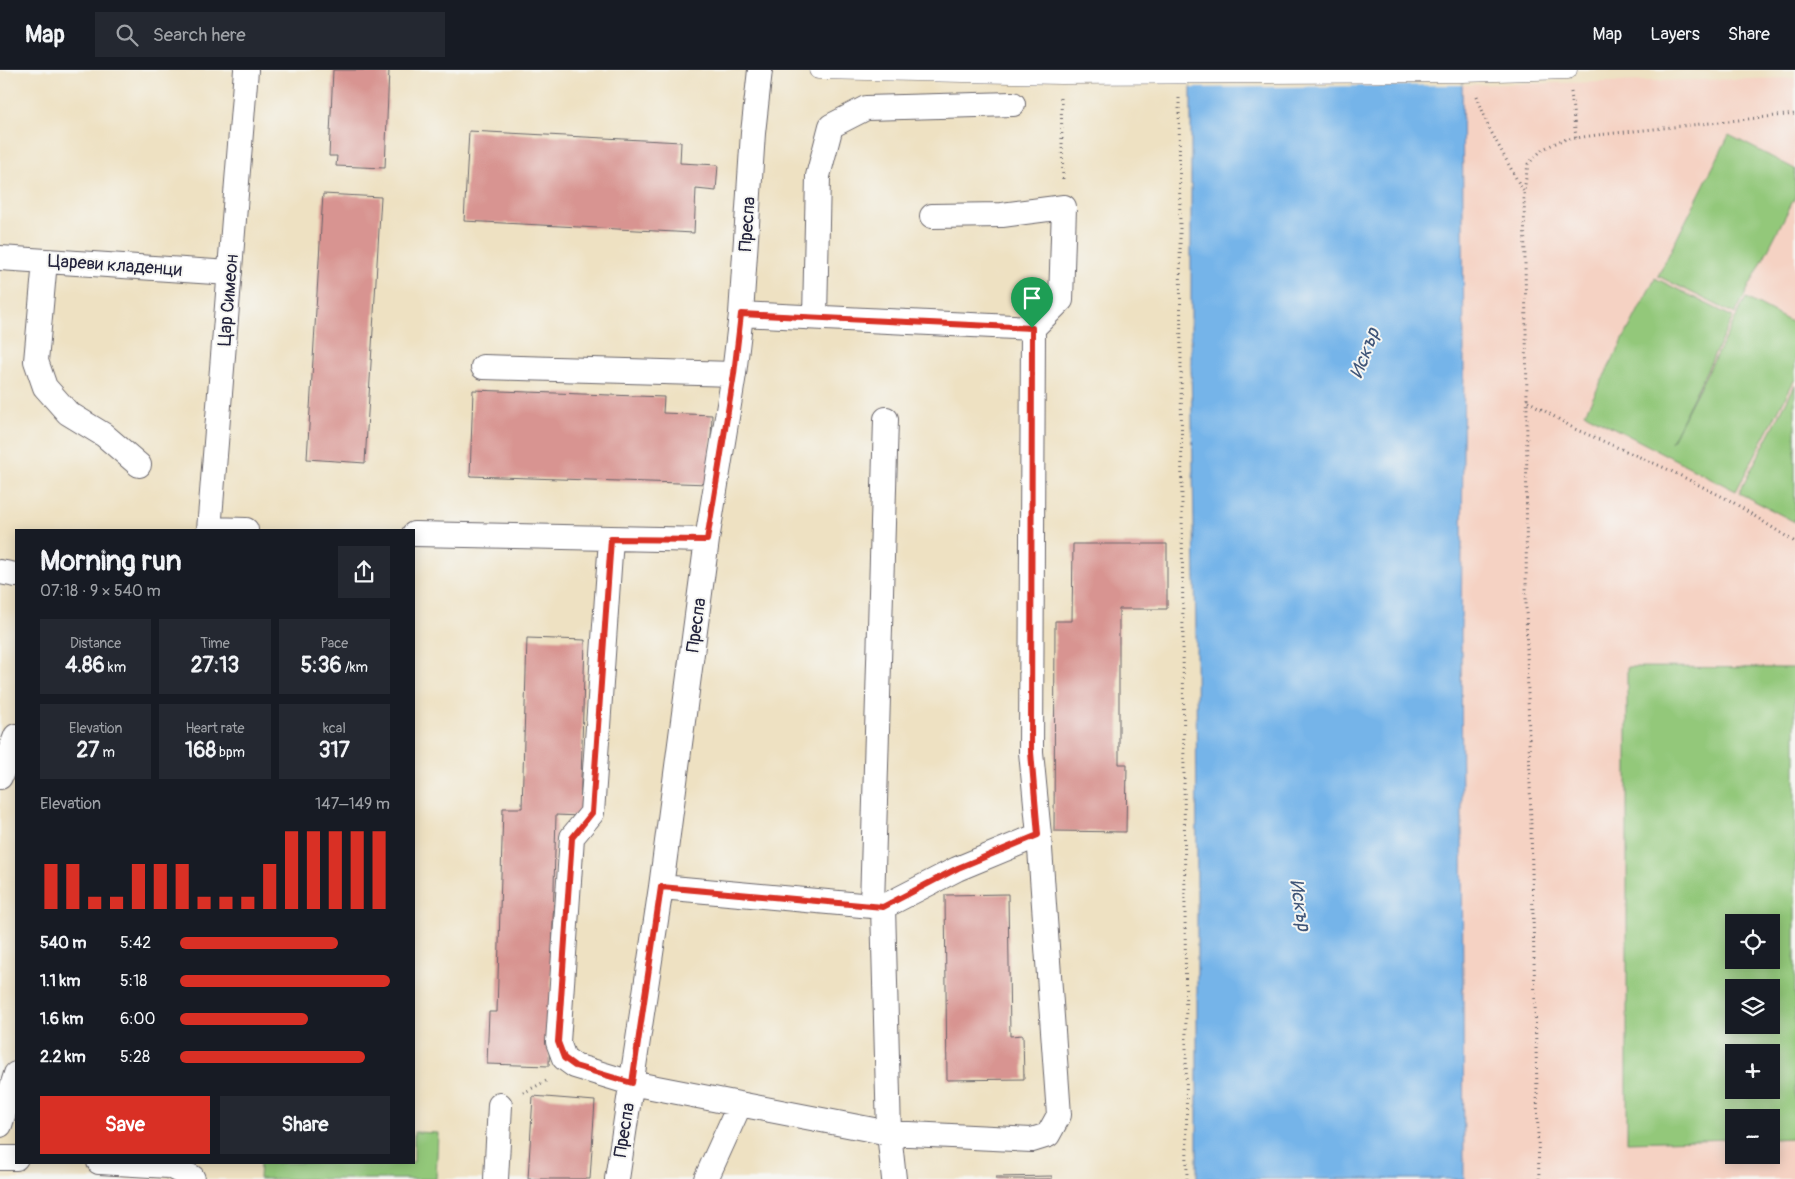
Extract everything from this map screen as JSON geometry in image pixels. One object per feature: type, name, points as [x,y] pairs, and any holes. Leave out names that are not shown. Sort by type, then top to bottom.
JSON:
[{"type":"street","name":"Цар Симеон","points":[[210,529],[246,70]]},
{"type":"street","name":"Преспа","points":[[617,1179],[661,887],[707,540],[734,374],[741,314],[760,70]]},
{"type":"street","points":[[818,70],[1061,75],[1568,70]]},
{"type":"street","points":[[815,317],[818,176],[831,126],[866,108],[1013,104]]},
{"type":"street","points":[[611,539],[592,813],[572,838],[558,1042],[564,1058],[575,1066],[632,1083],[889,1133],[1032,1140],[1048,1135],[1059,1115],[1031,752],[1032,328],[1061,300],[1064,206],[1002,215],[932,216]]},
{"type":"street","name":"Цареви кладенци","points":[[0,258],[230,273]]},
{"type":"street","points":[[45,261],[36,361],[45,387],[68,413],[104,435],[139,465]]},
{"type":"street","points":[[741,314],[1032,328]]},
{"type":"street","points":[[483,367],[734,374]]},
{"type":"street","points":[[886,419],[877,906],[889,1133],[894,1179]]},
{"type":"street","points":[[415,534],[707,540]]},
{"type":"street","points":[[0,572],[15,575]]},
{"type":"street","points":[[0,777],[15,739]]},
{"type":"street","points":[[661,887],[877,906],[958,868],[1038,835]]},
{"type":"street","points":[[2,1111],[15,1077]]},
{"type":"street","points":[[706,1179],[740,1104]]},
{"type":"street","points":[[496,1179],[500,1105]]},
{"type":"street","points":[[0,1158],[15,1158]]},
{"type":"street","points":[[134,1164],[169,1166],[193,1179]]},
{"type":"path","points":[[1468,72],[1488,126],[1524,192]]},
{"type":"path","points":[[1185,74],[1187,1179]]},
{"type":"path","points":[[1061,75],[1064,206]]},
{"type":"path","points":[[1570,90],[1576,138]]},
{"type":"path","points":[[1539,1179],[1526,608],[1527,400],[1524,192],[1528,164],[1543,149],[1562,140],[1795,114]]},
{"type":"path","points":[[1527,400],[1575,429],[1665,468],[1731,501],[1795,542]]},
{"type":"path","points":[[500,1105],[575,1066]]},
{"type":"shaded area","points":[[1795,78],[1795,1179],[1464,1179],[1461,633],[1464,362],[1462,85]]},
{"type":"green space","points":[[1729,135],[1795,169],[1795,197],[1735,314],[1658,276]]},
{"type":"green space","points":[[1655,278],[1733,317],[1671,442],[1746,298],[1795,324],[1795,379],[1736,491],[1585,413]]},
{"type":"green space","points":[[1795,385],[1795,522],[1739,493]]},
{"type":"green space","points":[[1627,667],[1795,668],[1795,1138],[1780,1139],[1780,1109],[1725,1109],[1725,1139],[1627,1142]]},
{"type":"green space","points":[[415,1132],[438,1133],[436,1179],[259,1179],[260,1164],[415,1164]]},
{"type":"water","name":"Искър","points":[[1191,70],[1462,70],[1464,362],[1461,633],[1464,1179],[1197,1179],[1196,632],[1191,365]]},
{"type":"pier","points":[[1191,70],[1462,70],[1462,85],[1191,88]]},
{"type":"building","points":[[333,70],[389,70],[385,168],[336,166],[337,156],[329,156]]},
{"type":"building","points":[[469,131],[681,142],[680,163],[718,165],[716,191],[696,189],[694,233],[464,221]]},
{"type":"building","points":[[323,194],[381,197],[365,463],[307,459]]},
{"type":"building","points":[[473,390],[664,397],[663,413],[712,415],[709,484],[470,476]]},
{"type":"building","points":[[1073,544],[1167,544],[1167,609],[1119,609],[1119,764],[1127,764],[1126,832],[1054,831],[1055,621],[1072,621]]},
{"type":"building","points":[[527,638],[585,640],[580,816],[556,815],[549,1066],[487,1064],[489,1012],[497,1012],[503,808],[522,808]]},
{"type":"building","points":[[1008,894],[1010,1036],[1023,1035],[1024,1079],[947,1080],[945,895]]},
{"type":"building","points":[[533,1096],[595,1101],[590,1179],[528,1179]]},
{"type":"building","points":[[1052,1176],[1052,1179],[996,1179],[996,1177]]},
{"type":"route","points":[[741,314],[1032,328],[1031,752],[1038,835],[958,868],[883,907],[661,887],[632,1083],[575,1066],[564,1058],[558,1042],[572,838],[592,813],[611,539],[707,540],[734,374],[741,314]]}]
